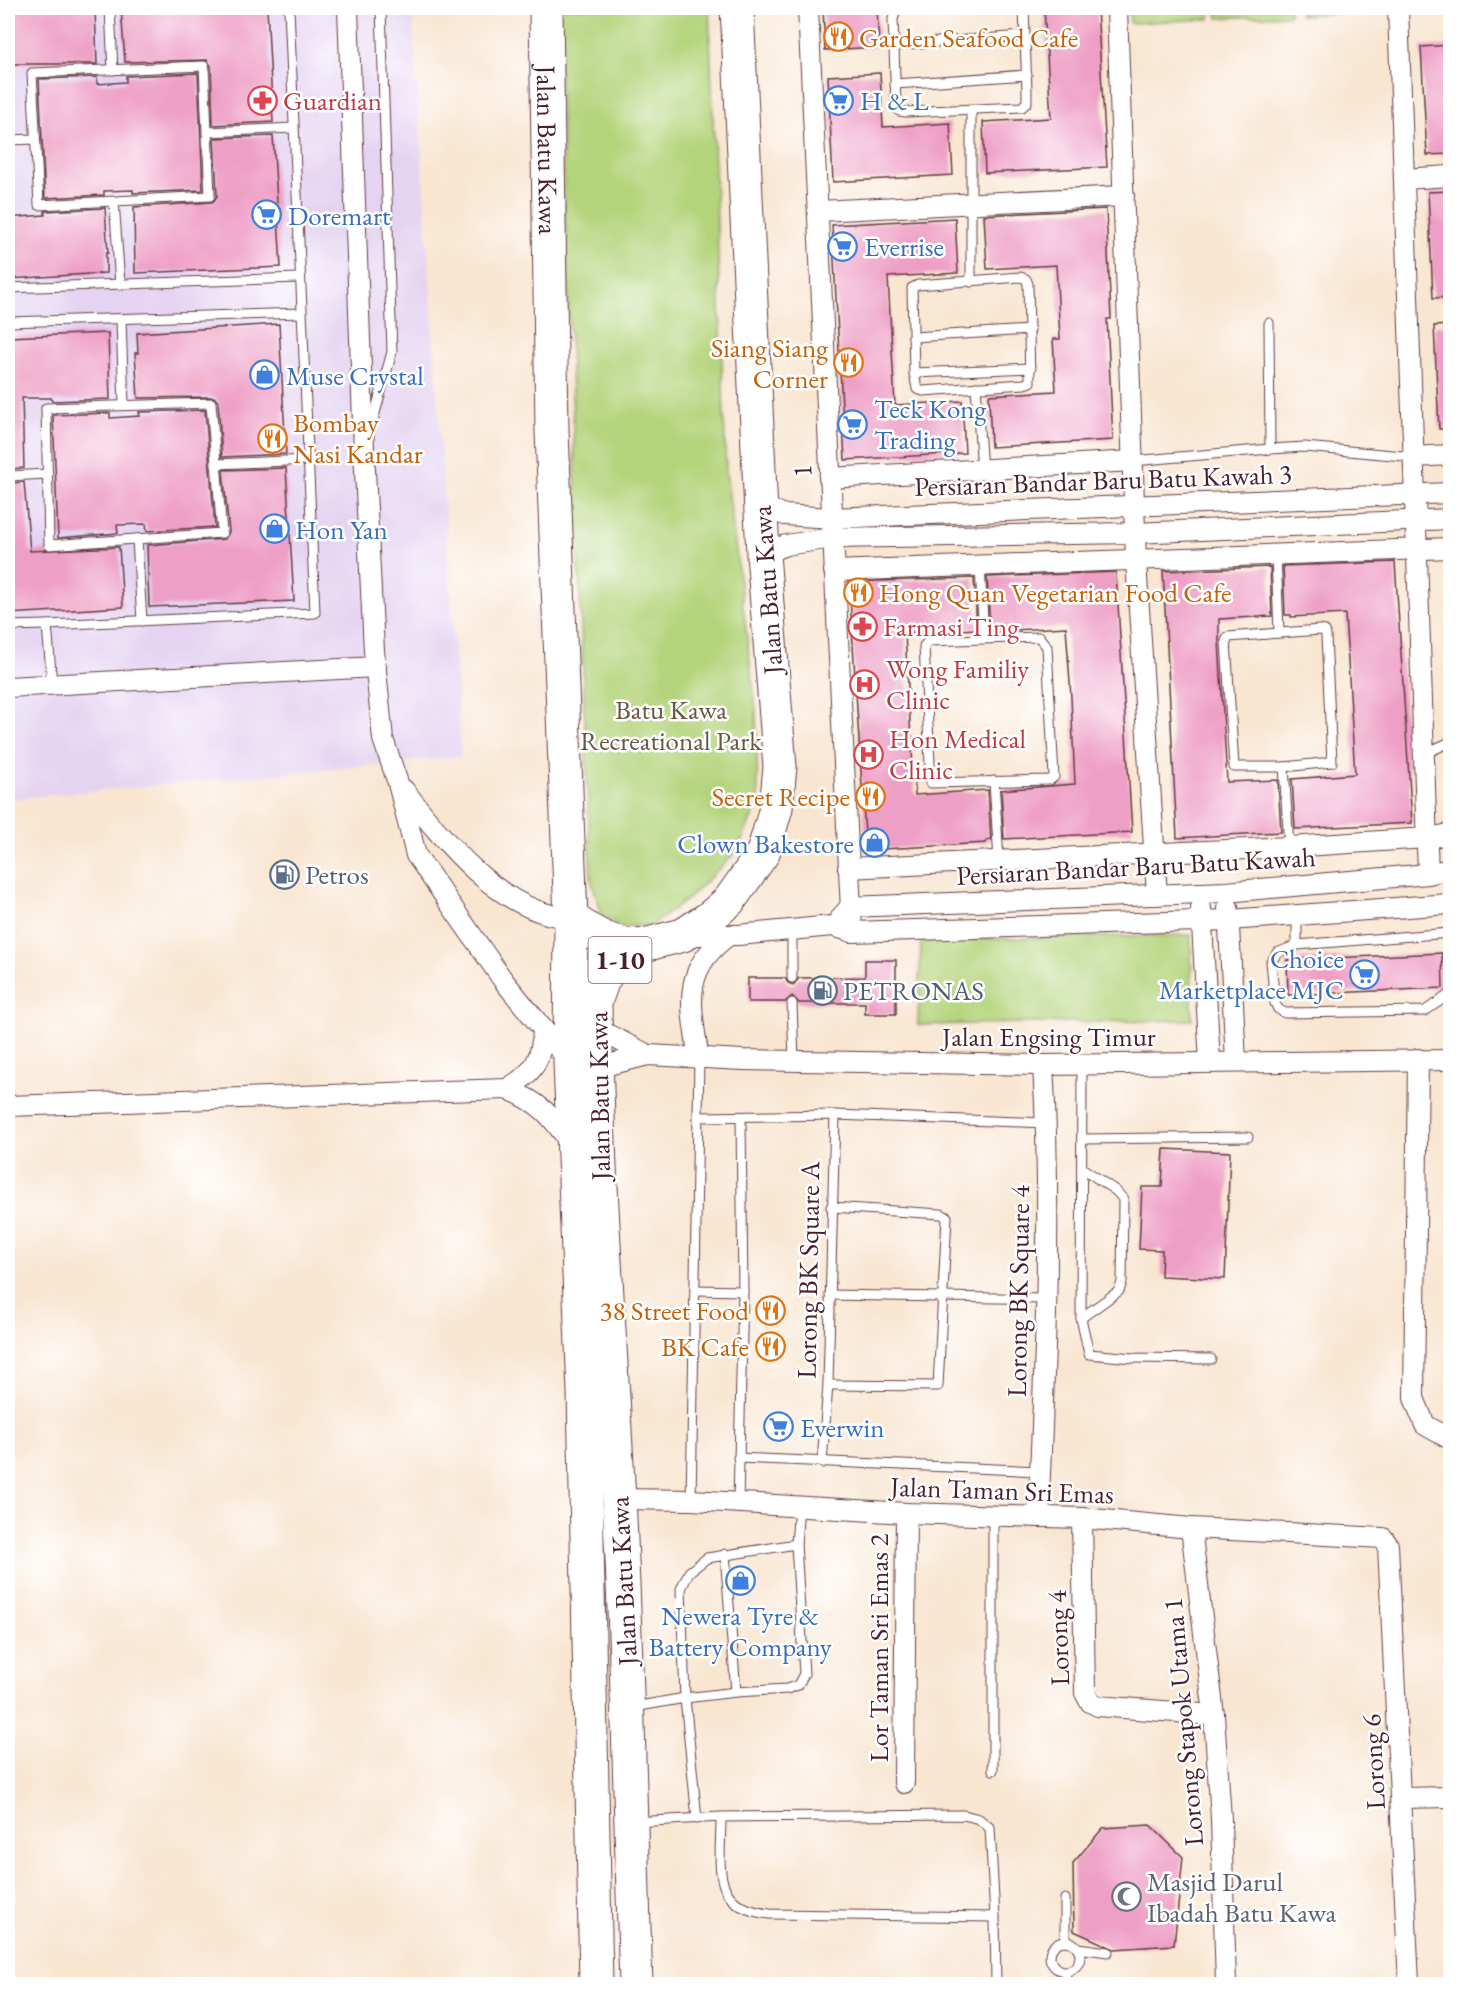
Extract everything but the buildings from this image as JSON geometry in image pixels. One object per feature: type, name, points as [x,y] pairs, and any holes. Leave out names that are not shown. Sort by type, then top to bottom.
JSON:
[{"type":"highway","name":"Jalan Batu Kawa","points":[[546,8],[552,431],[571,918],[619,1499],[629,1708],[630,1822],[636,1984]]},
{"type":"highway","name":"Jalan Batu Kawa","points":[[596,1984],[584,1391],[574,1149],[583,1065],[596,1028],[595,1002],[603,980],[613,964],[640,946],[683,935],[709,918],[743,883],[763,853],[776,808],[780,767],[760,506],[737,8]]},
{"type":"highway","points":[[571,918],[602,938],[622,945],[640,946]]},
{"type":"street","points":[[348,8],[364,450],[376,667],[383,739],[399,783],[416,855],[503,980],[543,1029],[583,1065]]},
{"type":"street","name":"1","points":[[808,8],[852,932]]},
{"type":"street","points":[[1117,8],[1136,561],[1157,895]]},
{"type":"street","points":[[1398,8],[1428,874]]},
{"type":"street","points":[[1404,179],[1450,176]]},
{"type":"street","points":[[818,211],[1124,196]]},
{"type":"street","points":[[1414,457],[1450,455]]},
{"type":"street","points":[[829,478],[1133,461]]},
{"type":"street","name":"Persiaran Bandar Baru Batu Kawah 3","points":[[760,506],[785,515],[831,518],[1450,492]]},
{"type":"street","name":"Persiaran Bandar Baru Batu Kawah 3","points":[[763,555],[786,545],[832,538],[1135,532],[1450,519]]},
{"type":"street","points":[[834,571],[1450,548]]},
{"type":"street","points":[[8,687],[376,667]]},
{"type":"street","points":[[399,783],[439,835],[480,877],[529,906],[571,918]]},
{"type":"street","points":[[848,868],[1289,847],[1427,838],[1450,834]]},
{"type":"street","name":"Persiaran Bandar Baru Batu Kawah","points":[[850,907],[1226,892],[1428,874],[1450,868]]},
{"type":"street","points":[[1226,892],[1236,1062]]},
{"type":"street","points":[[1200,893],[1210,1062]]},
{"type":"street","name":"Persiaran Bandar Baru Batu Kawah","points":[[683,935],[729,935],[832,926],[852,932],[1229,920],[1450,904]]},
{"type":"street","points":[[832,926],[850,907]]},
{"type":"street","points":[[699,1059],[691,996],[694,975],[703,958],[729,935]]},
{"type":"street","name":"Jalan Engsing Timur","points":[[596,1028],[648,1055]]},
{"type":"street","points":[[507,1089],[526,1077],[538,1058],[542,1048],[543,1029]]},
{"type":"street","name":"Jalan Engsing Timur","points":[[583,1065],[648,1055],[699,1059],[1043,1065],[1450,1060]]},
{"type":"street","points":[[1418,1059],[1414,1398],[1425,1425],[1450,1439]]},
{"type":"street","name":"Lorong BK Square 4","points":[[1038,1517],[1046,1299],[1047,1123],[1043,1065]]},
{"type":"street","points":[[8,1106],[507,1089],[530,1098],[552,1116],[574,1149]]},
{"type":"street","name":"Jalan Taman Sri Emas","points":[[619,1499],[691,1500],[906,1513],[1082,1518],[1191,1528],[1383,1538]]},
{"type":"street","name":"Lor Taman Sri Emas 2","points":[[904,1783],[906,1513]]},
{"type":"street","name":"Lorong 4","points":[[1082,1518],[1085,1693],[1090,1702],[1098,1706],[1214,1714]]},
{"type":"street","name":"Lorong Stapok Utama 1","points":[[1191,1528],[1214,1714],[1221,1819],[1226,1984]]},
{"type":"street","name":"Lorong 6","points":[[1383,1538],[1388,1545],[1402,1798],[1409,1984]]},
{"type":"street","points":[[1402,1798],[1450,1797]]},
{"type":"lane","points":[[110,8],[113,70]]},
{"type":"lane","points":[[8,626],[315,613],[289,8]]},
{"type":"lane","points":[[364,450],[392,352],[381,8]]},
{"type":"lane","points":[[897,8],[893,20],[895,84],[899,111],[1022,107],[1027,102],[1024,8]]},
{"type":"lane","points":[[894,45],[1025,36]]},
{"type":"lane","points":[[204,66],[210,196],[39,205],[32,73],[113,70],[204,66]]},
{"type":"lane","points":[[895,84],[1026,75]]},
{"type":"lane","points":[[970,109],[971,282]]},
{"type":"lane","points":[[207,132],[293,128]]},
{"type":"lane","points":[[8,140],[35,139]]},
{"type":"lane","points":[[114,201],[120,284]]},
{"type":"lane","points":[[1020,276],[1026,279],[1030,330],[1030,382],[923,391],[917,389],[914,373],[912,288],[918,285],[971,282],[1020,276]]},
{"type":"lane","points":[[8,288],[299,278]]},
{"type":"lane","points":[[8,322],[301,314]]},
{"type":"lane","points":[[121,319],[124,405]]},
{"type":"lane","points":[[1269,324],[1270,449]]},
{"type":"lane","points":[[913,337],[1030,330]]},
{"type":"lane","points":[[914,373],[1031,368]]},
{"type":"lane","points":[[976,387],[982,470]]},
{"type":"lane","points":[[211,403],[222,533],[49,545],[46,408],[124,405],[211,403]]},
{"type":"lane","points":[[1133,461],[1305,447],[1414,457]]},
{"type":"lane","points":[[216,464],[308,460]]},
{"type":"lane","points":[[8,476],[48,474]]},
{"type":"lane","points":[[137,539],[141,621]]},
{"type":"lane","points":[[1276,555],[1279,633]]},
{"type":"lane","points":[[980,566],[984,638]]},
{"type":"lane","points":[[47,625],[52,684]]},
{"type":"lane","points":[[1325,632],[1332,758],[1328,764],[1238,769],[1233,765],[1226,641],[1232,636],[1279,633],[1325,632]]},
{"type":"lane","points":[[984,638],[1039,638],[1047,647],[1054,777],[1050,780],[936,784],[930,779],[924,646],[929,641],[984,638]]},
{"type":"lane","points":[[1424,753],[1450,742]]},
{"type":"lane","points":[[1284,767],[1289,847]]},
{"type":"lane","points":[[994,781],[999,861]]},
{"type":"lane","points":[[1297,915],[1298,945]]},
{"type":"lane","points":[[792,929],[792,978]]},
{"type":"lane","points":[[1450,933],[1298,945],[1277,953],[1271,962],[1275,1003],[1278,1009],[1286,1013],[1425,1011],[1450,994]]},
{"type":"lane","points":[[792,1003],[794,1061]]},
{"type":"lane","points":[[691,1500],[699,1059]]},
{"type":"lane","points":[[1082,1065],[1081,1318],[1089,1354],[1133,1358],[1211,1359]]},
{"type":"lane","points":[[699,1117],[834,1115],[1047,1123]]},
{"type":"lane","name":"Lorong BK Square A","points":[[822,1463],[828,1385],[834,1115]]},
{"type":"lane","points":[[738,1503],[743,1291],[741,1118]]},
{"type":"lane","points":[[1082,1139],[1248,1137]]},
{"type":"lane","points":[[1081,1318],[1119,1291],[1122,1270],[1122,1199],[1116,1191],[1082,1167]]},
{"type":"lane","points":[[828,1385],[938,1386],[944,1296],[945,1215],[831,1207]]},
{"type":"lane","points":[[696,1290],[743,1291]]},
{"type":"lane","points":[[830,1295],[1046,1299]]},
{"type":"lane","points":[[738,1458],[1040,1471]]},
{"type":"lane","points":[[629,1708],[685,1698],[787,1689],[798,1685],[804,1674],[796,1544],[799,1507]]},
{"type":"lane","points":[[993,1516],[993,1770]]},
{"type":"lane","points":[[698,1819],[685,1698],[681,1589],[689,1572],[707,1558],[796,1544]]},
{"type":"lane","points":[[725,1554],[736,1692]]},
{"type":"lane","points":[[630,1822],[721,1817],[964,1815],[979,1819],[990,1828],[996,1984]]},
{"type":"lane","points":[[721,1817],[724,1889],[732,1902],[742,1908],[770,1914],[995,1917]]},
{"type":"lane","points":[[1065,1899],[1065,1941]]},
{"type":"lane","points":[[1065,1941],[1078,1948],[1108,1952]]},
{"type":"lane","points":[[1065,1941],[1052,1948],[1050,1957],[1053,1966],[1066,1972],[1074,1969],[1080,1961],[1078,1948]]},
{"type":"lane","points":[[1065,1984],[1066,1972]]},
{"type":"shaded area","points":[[8,8],[412,8],[461,757],[8,799]]},
{"type":"green space","name":"Batu Kawa Recreational Park","points":[[557,8],[709,8],[726,472],[756,710],[758,802],[738,850],[690,897],[652,925],[620,927],[602,914],[591,879]]},
{"type":"green space","points":[[1129,8],[1209,8],[1210,19],[1130,23]]},
{"type":"green space","points":[[1217,8],[1289,8],[1290,15],[1218,18]]},
{"type":"green space","points":[[1299,8],[1374,8],[1374,11],[1300,15]]},
{"type":"green space","points":[[1191,935],[1192,1020],[918,1025],[921,940]]},
{"type":"place","name":"Garden Seafood Cafe","points":[[838,37]]},
{"type":"place","name":"Guardian","points":[[262,100]]},
{"type":"place","name":"H & L","points":[[839,100]]},
{"type":"place","name":"Doremart","points":[[267,215]]},
{"type":"place","name":"Everrise","points":[[843,246]]},
{"type":"place","name":"Siang Siang Corner","points":[[849,363]]},
{"type":"place","name":"Muse Crystal","points":[[265,375]]},
{"type":"place","name":"Teck Kong Trading","points":[[853,424]]},
{"type":"place","name":"Bombay Nasi Kandar","points":[[272,438]]},
{"type":"place","name":"Hon Yan","points":[[274,529]]},
{"type":"place","name":"Hong Quan Vegetarian Food Cafe","points":[[858,592]]},
{"type":"place","name":"Farmasi Ting","points":[[862,626]]},
{"type":"place","name":"Wong Familiy Clinic","points":[[865,684]]},
{"type":"place","name":"Hon Medical Clinic","points":[[868,754]]},
{"type":"place","name":"Secret Recipe","points":[[871,796]]},
{"type":"place","name":"Clown Bakestore","points":[[875,843]]},
{"type":"place","name":"Petros","points":[[284,874]]},
{"type":"place","name":"Choice Marketplace MJC","points":[[1365,974]]},
{"type":"place","name":"PETRONAS","points":[[822,990]]},
{"type":"place","name":"38 Street Food","points":[[770,1310]]},
{"type":"place","name":"BK Cafe","points":[[770,1346]]},
{"type":"place","name":"Everwin","points":[[779,1427]]},
{"type":"place","name":"Newera Tyre & Battery Company","points":[[740,1580]]},
{"type":"place","name":"Masjid Darul Ibadah Batu Kawa","points":[[1126,1897]]}]
